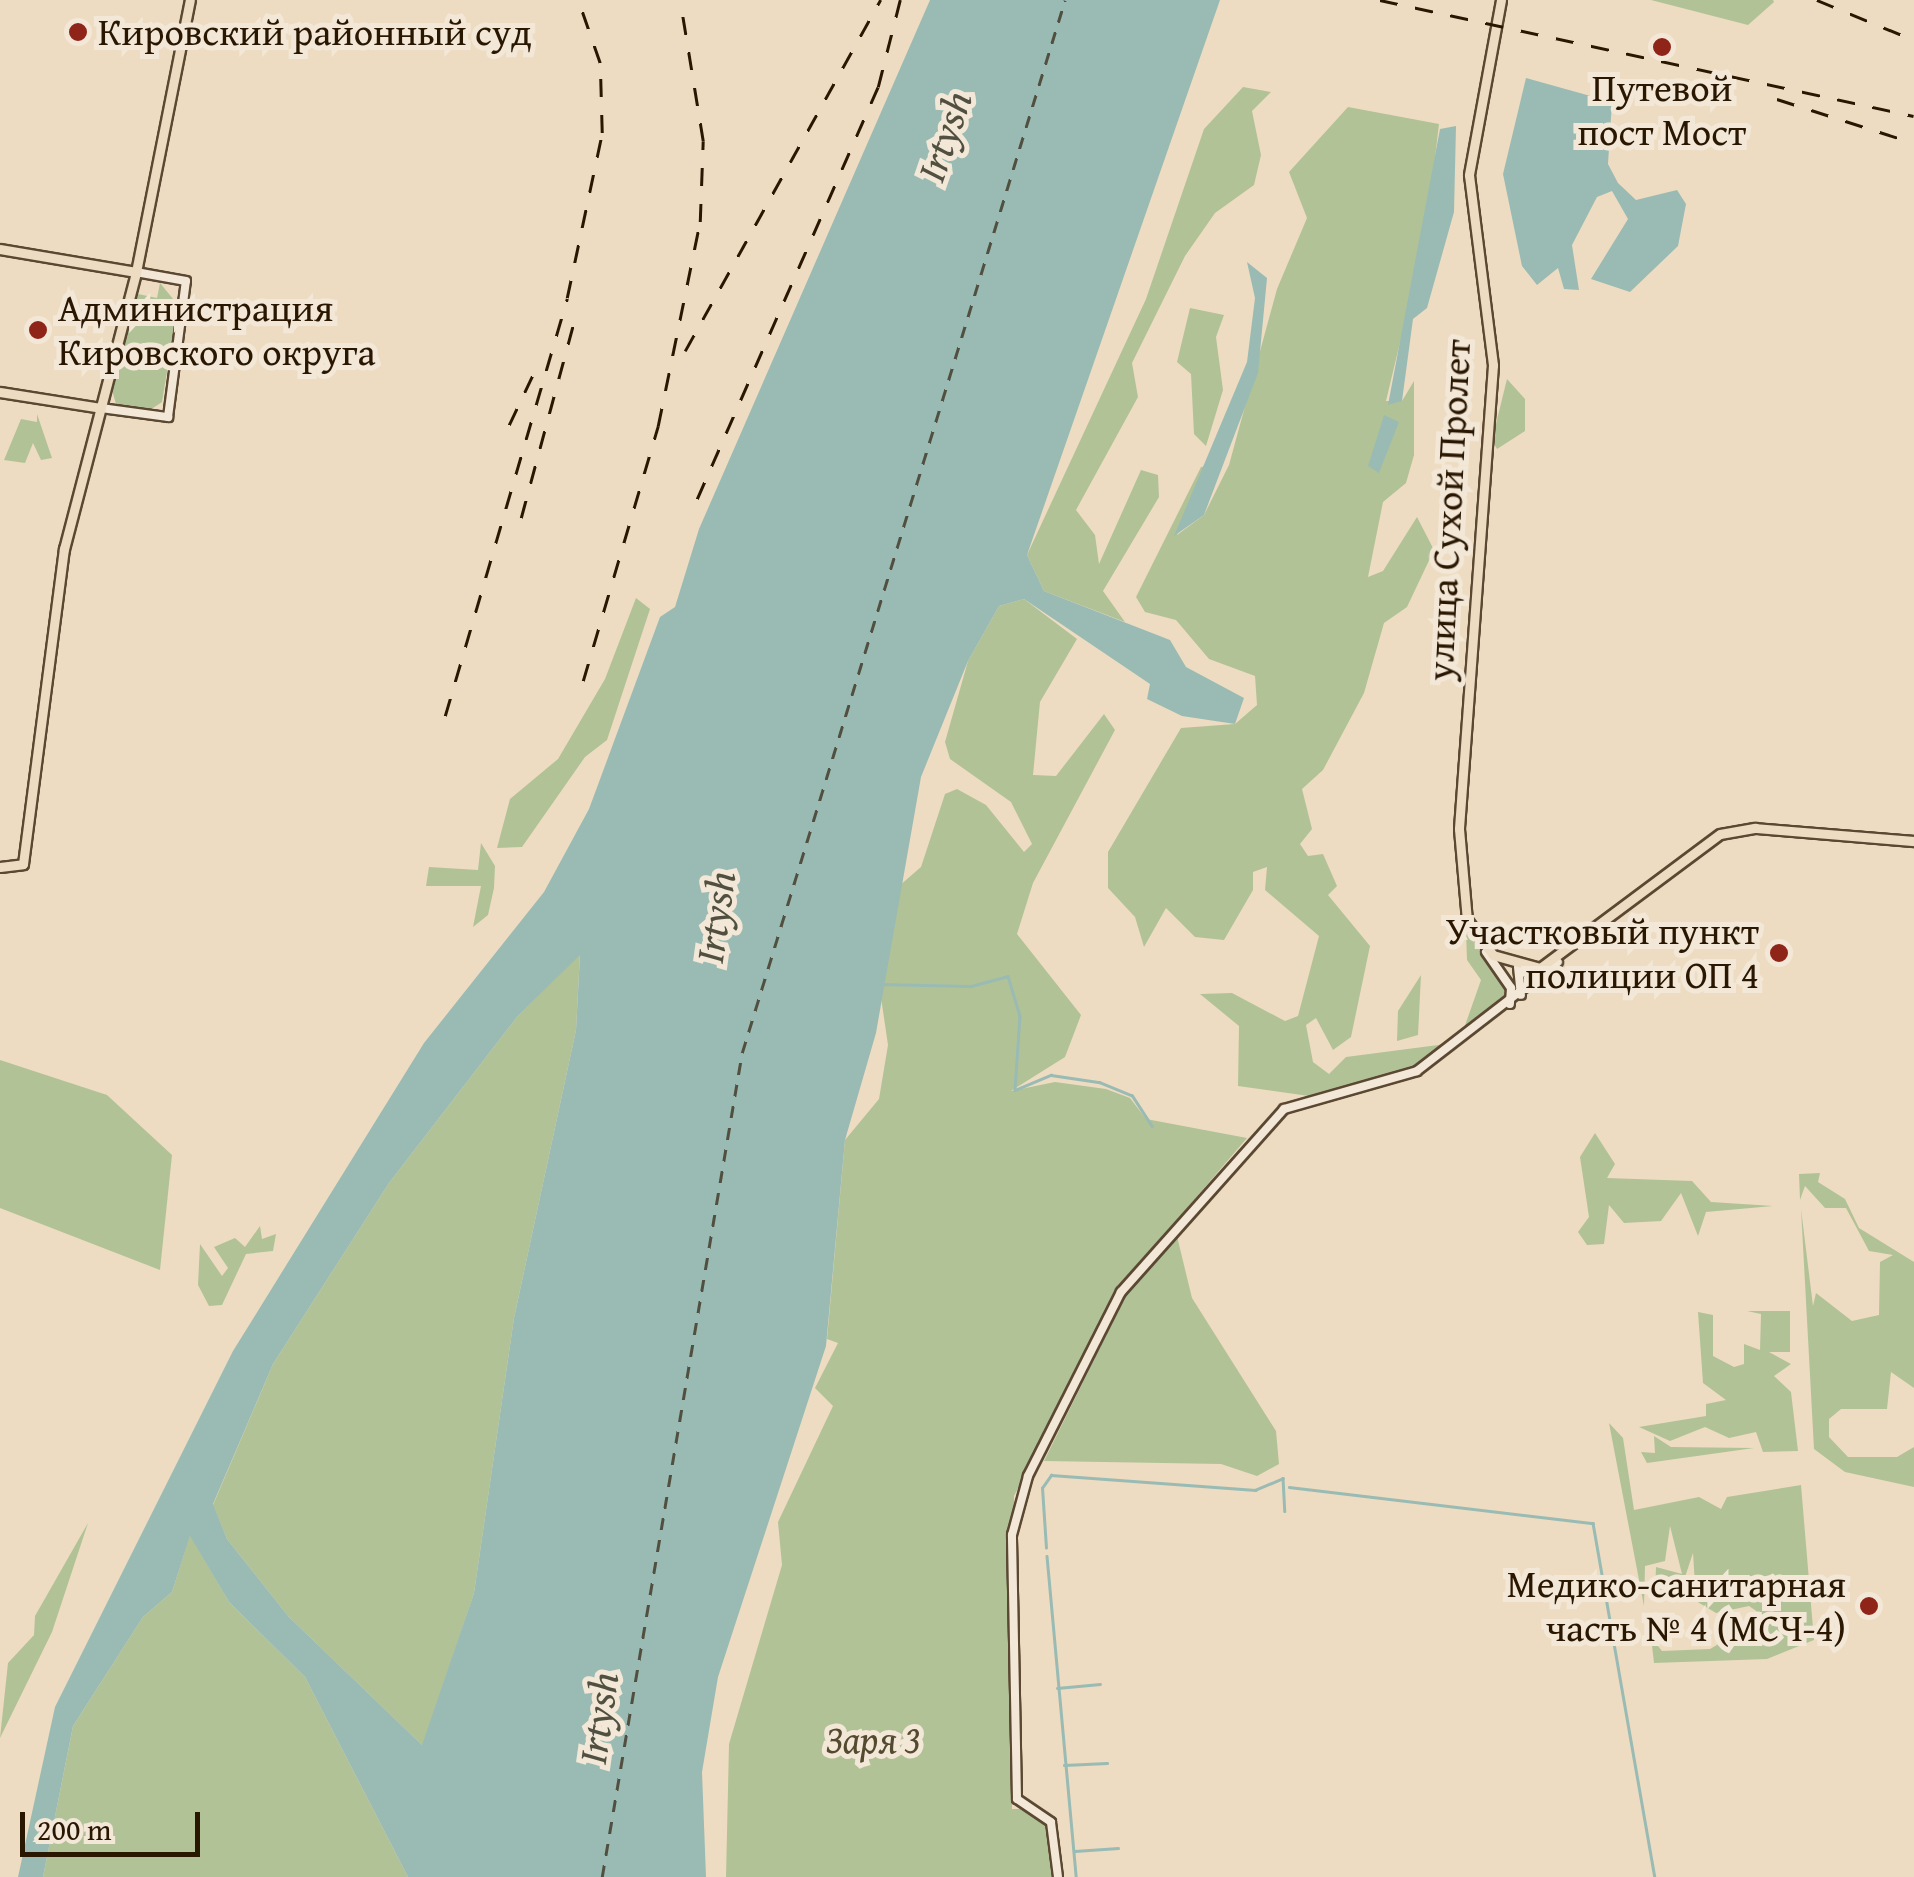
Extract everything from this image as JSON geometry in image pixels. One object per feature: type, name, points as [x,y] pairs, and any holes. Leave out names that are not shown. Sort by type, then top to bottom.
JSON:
[{"type":"main road","points":[[0,867],[23,864],[64,549],[136,272],[190,0]]},
{"type":"main road","name":"улица Сухой Пролет","points":[[1481,944],[1462,908],[1459,830],[1493,366],[1470,175],[1501,0]]},
{"type":"main road","points":[[0,250],[136,272]]},
{"type":"main road","points":[[0,392],[101,408]]},
{"type":"main road","points":[[1481,944],[1518,967],[1558,962],[1720,834],[1914,840]]},
{"type":"street","points":[[101,408],[168,418],[186,281],[136,272]]},
{"type":"street","points":[[1481,944],[1511,988],[1508,1006]]},
{"type":"street","points":[[1058,1877],[1051,1822],[1017,1799],[1012,1536],[1028,1476],[1121,1292],[1284,1109],[1402,1078],[1508,1006],[1558,962]]},
{"type":"street","points":[[1518,967],[1521,995]]},
{"type":"green space","points":[[1651,0],[1773,0],[1774,2],[1748,25]]},
{"type":"green space","points":[[1243,87],[1271,92],[1252,111],[1261,155],[1254,185],[1215,213],[1185,256],[1132,363],[1138,397],[1076,510],[1095,535],[1099,564],[1141,470],[1158,475],[1159,497],[1103,591],[1125,622],[1044,591],[1027,555],[1146,299],[1204,129]]},
{"type":"green space","points":[[1348,107],[1439,124],[1426,234],[1386,401],[1402,401],[1414,381],[1414,455],[1406,483],[1383,502],[1368,577],[1383,571],[1417,517],[1434,550],[1407,607],[1384,623],[1364,693],[1323,770],[1302,789],[1312,829],[1300,844],[1308,856],[1323,854],[1337,886],[1328,895],[1370,946],[1351,1037],[1333,1050],[1316,1018],[1306,1025],[1313,1062],[1329,1074],[1346,1057],[1446,1044],[1401,1075],[1309,1096],[1238,1086],[1239,1026],[1200,994],[1232,993],[1285,1021],[1298,1016],[1319,936],[1265,890],[1267,867],[1253,872],[1253,890],[1224,940],[1195,937],[1166,908],[1144,947],[1135,917],[1108,888],[1108,852],[1181,728],[1235,724],[1257,705],[1255,676],[1209,659],[1176,620],[1145,612],[1136,597],[1201,467],[1208,466],[1177,535],[1204,515],[1229,465],[1277,289],[1307,218],[1289,172]]},
{"type":"green space","points":[[160,283],[178,305],[162,402],[150,410],[116,404],[112,390],[138,294],[157,298]]},
{"type":"green space","points":[[1190,308],[1224,315],[1216,337],[1223,390],[1206,446],[1194,434],[1191,374],[1177,362]]},
{"type":"green space","points":[[1507,379],[1525,399],[1525,431],[1497,449],[1492,440]]},
{"type":"green space","points":[[37,414],[52,458],[41,460],[33,443],[25,463],[4,460],[21,419],[37,422]]},
{"type":"green space","points":[[636,598],[650,609],[607,740],[585,757],[522,847],[497,848],[510,799],[558,759],[605,679]]},
{"type":"green space","name":"Заря 3","points":[[1024,599],[1077,639],[1040,702],[1033,775],[1056,776],[1104,714],[1115,730],[1033,883],[1017,934],[1081,1015],[1065,1057],[1011,1091],[1055,1082],[1106,1089],[1130,1098],[1146,1119],[1247,1138],[1122,1284],[1014,1496],[1012,1809],[1032,1809],[1050,1823],[1055,1877],[726,1877],[729,1744],[782,1565],[778,1522],[833,1406],[815,1388],[838,1343],[827,1339],[845,1140],[879,1099],[888,1045],[879,984],[899,886],[921,867],[945,794],[957,789],[986,805],[1024,852],[1032,844],[1011,802],[950,759],[945,742],[968,661],[999,606]]},
{"type":"green space","points":[[481,843],[495,866],[494,888],[488,915],[473,927],[481,886],[426,886],[429,867],[478,870]]},
{"type":"green space","points":[[1466,931],[1511,994],[1462,1034],[1481,980],[1467,960]]},
{"type":"green space","points":[[580,954],[576,1030],[514,1318],[474,1593],[423,1746],[289,1617],[227,1539],[213,1505],[273,1364],[389,1183],[517,1017]]},
{"type":"green space","points":[[1421,975],[1418,1035],[1397,1041],[1398,1011]]},
{"type":"green space","points":[[0,1060],[107,1095],[172,1155],[160,1270],[0,1208]]},
{"type":"green space","points":[[1595,1133],[1615,1164],[1607,1178],[1692,1181],[1711,1202],[1773,1206],[1706,1212],[1698,1236],[1681,1193],[1661,1221],[1624,1223],[1609,1205],[1604,1244],[1587,1245],[1578,1232],[1589,1217],[1580,1157]]},
{"type":"green space","points":[[1820,1173],[1818,1182],[1845,1199],[1859,1228],[1914,1262],[1914,1388],[1891,1372],[1887,1409],[1841,1409],[1829,1419],[1829,1437],[1848,1457],[1897,1457],[1914,1447],[1914,1487],[1845,1472],[1814,1449],[1801,1209],[1813,1306],[1816,1293],[1852,1321],[1879,1315],[1880,1262],[1893,1255],[1869,1251],[1846,1208],[1825,1208],[1805,1186],[1800,1200],[1799,1174]]},
{"type":"green space","points":[[260,1226],[262,1239],[276,1234],[273,1251],[246,1254],[222,1305],[209,1306],[198,1285],[200,1244],[222,1276],[228,1268],[214,1247],[235,1238],[245,1247]]},
{"type":"green space","points":[[1175,1228],[1192,1298],[1276,1431],[1279,1464],[1257,1476],[1221,1464],[1044,1461],[1131,1285]]},
{"type":"green space","points":[[1747,1311],[1790,1311],[1790,1352],[1769,1352],[1791,1364],[1774,1376],[1791,1392],[1798,1451],[1763,1452],[1756,1432],[1729,1438],[1705,1427],[1670,1441],[1639,1427],[1706,1416],[1706,1404],[1726,1400],[1703,1383],[1698,1312],[1713,1315],[1713,1356],[1734,1367],[1744,1364],[1744,1344],[1760,1350],[1761,1314]]},
{"type":"green space","points":[[1609,1423],[1623,1438],[1634,1510],[1699,1497],[1721,1509],[1727,1497],[1801,1485],[1814,1640],[1767,1659],[1654,1663],[1651,1637],[1662,1651],[1710,1649],[1765,1617],[1749,1606],[1716,1613],[1696,1601],[1693,1553],[1679,1595],[1655,1596],[1656,1567],[1682,1574],[1670,1526],[1665,1561],[1645,1566],[1644,1606]]},
{"type":"green space","points":[[1654,1436],[1671,1447],[1754,1448],[1647,1463],[1641,1452],[1655,1453]]},
{"type":"green space","points":[[88,1523],[52,1632],[0,1738],[8,1663],[34,1635],[35,1616]]},
{"type":"green space","points":[[190,1535],[229,1602],[305,1677],[408,1877],[43,1877],[73,1726],[143,1617],[172,1592]]},
{"type":"water","name":"Irtysh","points":[[930,0],[1220,0],[1027,555],[1044,591],[1170,640],[1186,667],[1244,698],[1235,724],[1182,716],[1147,699],[1150,684],[1024,599],[999,606],[968,661],[921,777],[876,1033],[845,1140],[826,1346],[718,1677],[702,1772],[706,1877],[408,1877],[305,1677],[229,1602],[190,1536],[172,1592],[143,1617],[73,1726],[43,1877],[18,1877],[55,1707],[233,1351],[424,1043],[544,892],[589,809],[660,617],[675,607],[699,529]],"holes":[[[580,955],[576,1030],[514,1318],[474,1593],[422,1745],[289,1617],[227,1539],[213,1504],[273,1364],[389,1183],[517,1017]]]},
{"type":"water","points":[[1526,78],[1612,102],[1608,164],[1618,183],[1636,200],[1677,190],[1686,204],[1678,246],[1630,292],[1591,279],[1628,219],[1612,191],[1597,197],[1572,245],[1579,290],[1564,289],[1558,268],[1537,285],[1522,266],[1503,174]]},
{"type":"water","points":[[1456,126],[1454,212],[1427,308],[1413,319],[1402,401],[1388,405],[1440,129]]},
{"type":"water","points":[[1247,262],[1267,278],[1258,373],[1204,515],[1174,536],[1247,362],[1255,298]]},
{"type":"water","points":[[1384,415],[1399,422],[1379,473],[1368,466]]},
{"type":"waterway","points":[[877,984],[971,986],[1008,976],[1020,1016],[1015,1090],[1051,1075],[1099,1082],[1132,1095],[1152,1126]]},
{"type":"waterway","points":[[1046,1548],[1042,1488],[1051,1475],[1255,1490],[1283,1478],[1285,1511]]},
{"type":"waterway","points":[[1289,1487],[1593,1523],[1655,1877]]},
{"type":"waterway","points":[[1047,1556],[1076,1877]]},
{"type":"waterway","points":[[1057,1688],[1100,1684]]},
{"type":"waterway","points":[[1064,1765],[1107,1763]]},
{"type":"waterway","points":[[1075,1851],[1118,1848]]},
{"type":"ferry route","points":[[602,1877],[742,1053],[1065,0]]},
{"type":"railway","points":[[445,716],[567,298],[602,133],[600,63],[578,0]]},
{"type":"railway","points":[[583,681],[658,426],[700,222],[703,141],[680,0]]},
{"type":"railway","points":[[685,351],[880,0]]},
{"type":"railway","points":[[697,499],[878,87],[900,0]]},
{"type":"railway","points":[[1380,0],[1914,116]]},
{"type":"railway","points":[[1817,0],[1914,40]]},
{"type":"railway","points":[[1777,99],[1914,143]]},
{"type":"railway","points":[[521,518],[574,321]]},
{"type":"railway","points":[[509,425],[537,366]]},
{"type":"place","name":"Кировский районный суд","points":[[78,32]]},
{"type":"place","name":"Путевой пост Мост","points":[[1662,47]]},
{"type":"place","name":"Администрация Кировского округа","points":[[38,330]]},
{"type":"place","name":"Участковый пункт полиции ОП 4","points":[[1779,953]]},
{"type":"place","name":"Медико-санитарная часть № 4 (МСЧ-4)","points":[[1869,1606]]}]
